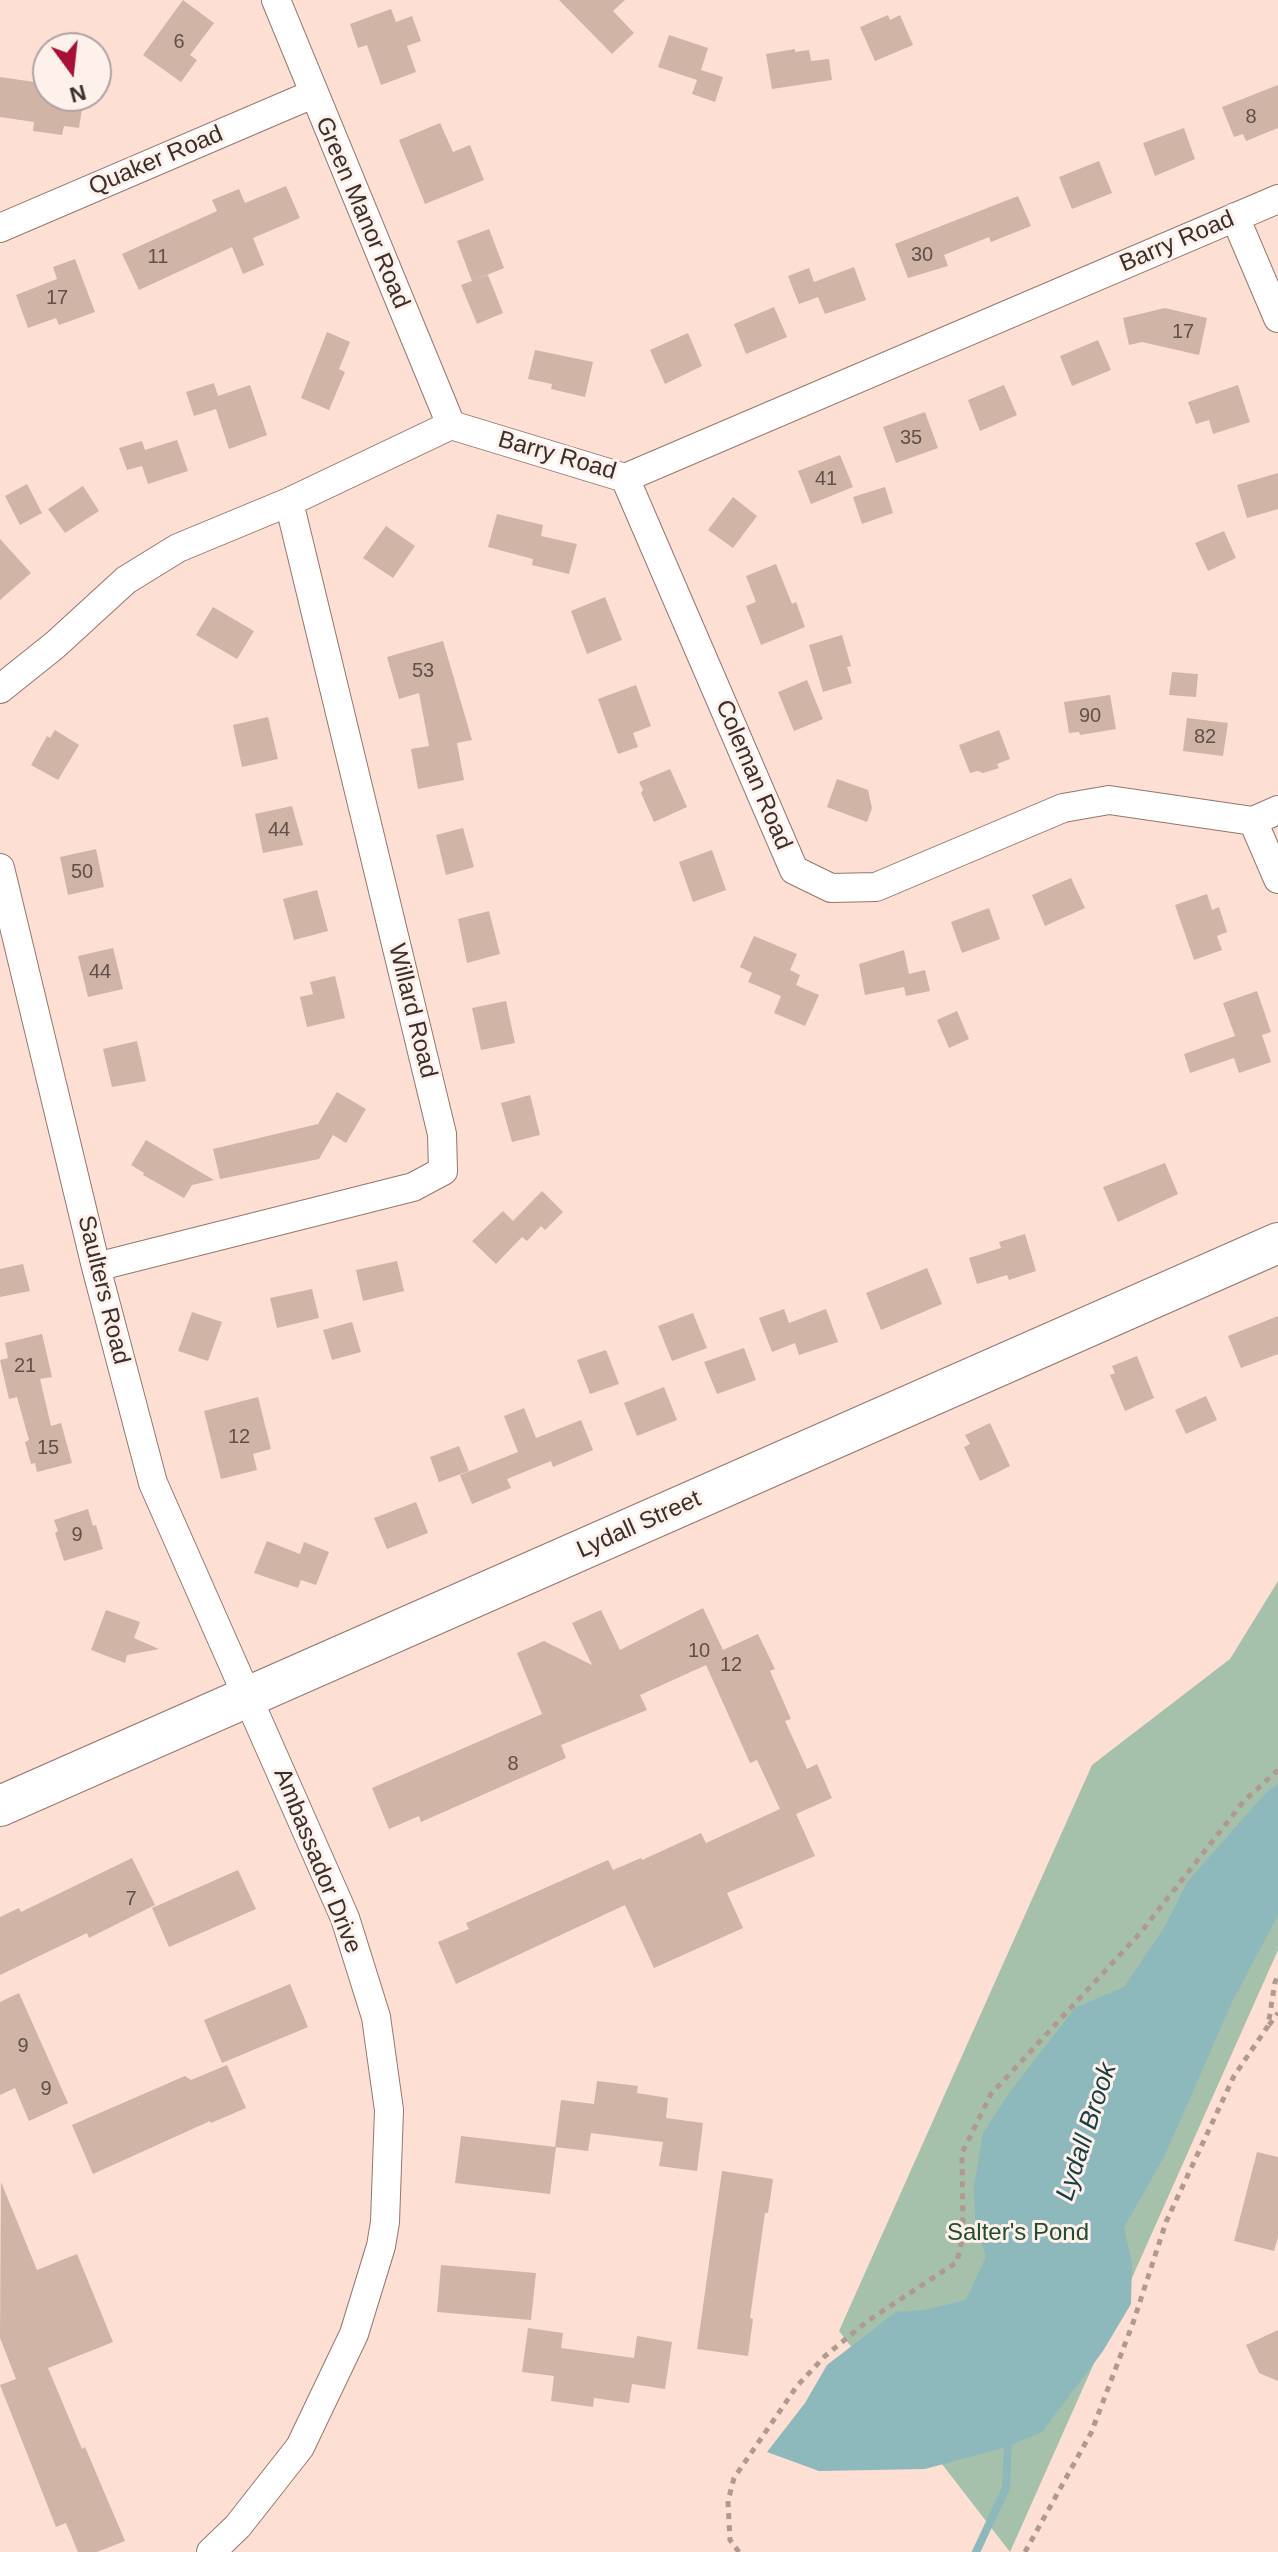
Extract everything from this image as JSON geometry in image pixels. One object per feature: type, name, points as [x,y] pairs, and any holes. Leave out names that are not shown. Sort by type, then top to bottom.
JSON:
[{"type":"street","name":"Green Manor Road","points":[[276,0],[451,425]]},
{"type":"street","name":"Quaker Road","points":[[0,228],[313,94]]},
{"type":"street","name":"Barry Road","points":[[451,425],[625,478],[1278,199]]},
{"type":"street","points":[[1235,217],[1278,318]]},
{"type":"street","points":[[0,689],[55,645],[126,580],[178,548],[289,502],[451,425]]},
{"type":"street","name":"Coleman Road","points":[[625,478],[794,870],[831,888],[876,887],[1063,808],[1109,800],[1266,816]]},
{"type":"street","name":"Willard Road","points":[[96,1267],[413,1187],[443,1171],[442,1134],[289,502]]},
{"type":"street","points":[[1266,816],[1278,879]]},
{"type":"street","name":"Saulters Road","points":[[0,868],[96,1267],[153,1483],[248,1698]]},
{"type":"street","name":"Lydall Street","points":[[0,1806],[1278,1243]]},
{"type":"street","name":"Ambassador Drive","points":[[211,2552],[238,2526],[300,2447],[354,2334],[381,2246],[386,2209],[389,2110],[376,2017],[345,1918],[248,1698]]},
{"type":"path","points":[[739,2552],[730,2540],[728,2501],[734,2478],[797,2386],[825,2356],[869,2320],[957,2262],[963,2236],[962,2153],[991,2094],[1141,1932],[1244,1801],[1278,1770]]},
{"type":"path","points":[[1268,2026],[1278,1976]]},
{"type":"path","points":[[1025,2552],[1091,2433],[1172,2208],[1234,2076],[1278,2013]]},
{"type":"green space","name":"Salter's Pond","points":[[1278,1581],[1278,1950],[1010,2552],[839,2331],[1092,1765],[1230,1659]]},
{"type":"water","name":"Salter's Pond","points":[[1278,1784],[1278,1915],[1232,2002],[1164,2157],[1124,2227],[1132,2264],[1131,2304],[1103,2351],[1042,2432],[1006,2447],[925,2469],[819,2471],[767,2452],[805,2403],[827,2365],[896,2312],[924,2310],[966,2300],[986,2257],[975,2219],[974,2187],[983,2133],[1010,2092],[1075,2008],[1124,1987],[1164,1928],[1188,1881],[1265,1794]]},
{"type":"building","points":[[183,0],[214,23],[190,55],[197,60],[181,82],[143,55]]},
{"type":"building","points":[[559,0],[625,0],[613,11],[634,33],[612,54]]},
{"type":"building","points":[[391,9],[396,22],[412,16],[421,41],[407,46],[416,72],[381,85],[367,45],[358,48],[350,24]]},
{"type":"building","points":[[888,15],[890,20],[900,15],[913,45],[875,61],[860,27]]},
{"type":"building","points":[[669,35],[708,48],[701,70],[723,77],[715,102],[692,94],[697,80],[658,67]]},
{"type":"building","points":[[795,49],[795,52],[809,50],[811,61],[829,59],[832,80],[772,89],[766,54]]},
{"type":"building","points":[[0,77],[32,82],[32,112],[82,112],[79,128],[64,126],[62,135],[33,131],[34,122],[0,117]]},
{"type":"building","points":[[1278,85],[1278,128],[1246,141],[1243,134],[1234,137],[1222,107]]},
{"type":"building","points":[[440,123],[453,152],[470,145],[484,180],[425,204],[399,140]]},
{"type":"building","points":[[1184,128],[1195,159],[1155,176],[1143,143]]},
{"type":"building","points":[[1099,161],[1112,193],[1072,209],[1059,177]]},
{"type":"building","points":[[286,186],[300,218],[253,238],[264,265],[243,274],[232,247],[139,290],[122,254],[217,211],[212,200],[239,189],[245,203]]},
{"type":"building","points":[[1018,196],[1031,226],[991,242],[989,237],[944,255],[948,266],[908,278],[895,244]]},
{"type":"building","points":[[489,229],[504,268],[472,281],[457,241]]},
{"type":"building","points":[[75,259],[95,312],[59,325],[56,318],[28,328],[16,295],[57,279],[53,267]]},
{"type":"building","points":[[854,267],[866,300],[825,314],[818,297],[799,304],[788,276],[809,268],[814,282]]},
{"type":"building","points":[[488,275],[503,313],[477,324],[461,285]]},
{"type":"building","points":[[774,307],[787,337],[746,354],[734,324]]},
{"type":"building","points":[[1165,308],[1207,318],[1199,355],[1142,342],[1129,345],[1123,318]]},
{"type":"building","points":[[327,332],[350,342],[339,369],[345,372],[329,410],[301,398]]},
{"type":"building","points":[[688,333],[702,366],[665,384],[650,350]]},
{"type":"building","points":[[1098,340],[1111,370],[1072,386],[1060,356]]},
{"type":"building","points":[[535,350],[593,362],[585,397],[551,389],[552,384],[528,379]]},
{"type":"building","points":[[214,383],[218,396],[250,385],[267,435],[229,449],[216,409],[194,416],[186,392]]},
{"type":"building","points":[[1004,385],[1017,415],[980,431],[968,400]]},
{"type":"building","points":[[1238,385],[1250,422],[1213,434],[1209,420],[1196,424],[1188,402]]},
{"type":"building","points":[[925,412],[938,448],[896,463],[883,427]]},
{"type":"building","points":[[177,440],[188,471],[148,484],[142,466],[127,470],[119,448],[142,441],[145,450]]},
{"type":"building","points":[[840,455],[853,487],[811,504],[798,471]]},
{"type":"building","points":[[1278,473],[1278,509],[1247,518],[1237,485]]},
{"type":"building","points":[[27,484],[42,513],[20,525],[5,496]]},
{"type":"building","points":[[83,486],[99,511],[65,533],[48,509]]},
{"type":"building","points":[[885,487],[893,513],[862,524],[853,497]]},
{"type":"building","points":[[733,497],[757,516],[733,548],[708,530]]},
{"type":"building","points":[[497,514],[543,525],[541,536],[577,544],[569,574],[532,565],[533,559],[488,547]]},
{"type":"building","points":[[386,526],[415,546],[393,578],[363,558]]},
{"type":"building","points":[[1224,531],[1236,558],[1208,571],[1195,543]]},
{"type":"building","points":[[0,539],[31,573],[0,600]]},
{"type":"building","points":[[776,564],[805,627],[761,645],[746,606],[756,602],[746,576]]},
{"type":"building","points":[[605,597],[622,640],[587,654],[571,611]]},
{"type":"building","points":[[213,607],[254,631],[237,659],[196,635]]},
{"type":"building","points":[[842,635],[851,666],[847,667],[852,683],[823,692],[809,645]]},
{"type":"building","points":[[443,641],[472,740],[457,743],[464,780],[418,789],[411,749],[429,746],[419,693],[399,699],[387,657]]},
{"type":"building","points":[[1172,672],[1198,674],[1196,697],[1169,695]]},
{"type":"building","points":[[807,680],[823,719],[794,731],[778,692]]},
{"type":"building","points":[[636,685],[651,726],[633,733],[638,747],[618,754],[598,699]]},
{"type":"building","points":[[1110,695],[1116,729],[1080,735],[1079,732],[1069,733],[1064,702]]},
{"type":"building","points":[[268,717],[278,759],[242,767],[233,725]]},
{"type":"building","points":[[1187,718],[1228,723],[1223,756],[1183,751]]},
{"type":"building","points":[[55,730],[79,745],[58,780],[31,765],[47,736],[50,738]]},
{"type":"building","points":[[999,730],[1010,759],[997,764],[999,768],[970,773],[959,745]]},
{"type":"building","points":[[670,769],[687,807],[654,822],[639,782]]},
{"type":"building","points":[[837,779],[868,790],[872,808],[867,822],[827,807]]},
{"type":"building","points":[[292,806],[303,845],[263,853],[255,814]]},
{"type":"building","points":[[463,828],[474,867],[446,875],[436,835]]},
{"type":"building","points":[[96,849],[104,887],[68,895],[60,857]]},
{"type":"building","points":[[712,850],[726,890],[693,902],[679,862]]},
{"type":"building","points":[[1071,878],[1085,908],[1045,926],[1032,895]]},
{"type":"building","points":[[317,890],[328,931],[294,940],[283,899]]},
{"type":"building","points":[[1207,894],[1212,910],[1219,907],[1227,932],[1217,936],[1222,950],[1194,960],[1175,905]]},
{"type":"building","points":[[989,908],[1000,939],[962,953],[951,922]]},
{"type":"building","points":[[489,911],[500,954],[467,963],[458,919]]},
{"type":"building","points":[[754,936],[797,954],[790,970],[800,975],[796,985],[819,995],[805,1026],[774,1013],[781,996],[748,982],[752,973],[740,967]]},
{"type":"building","points":[[113,948],[123,989],[88,997],[78,956]]},
{"type":"building","points":[[904,950],[909,974],[925,970],[930,991],[906,996],[904,987],[865,995],[859,964]]},
{"type":"building","points":[[335,976],[345,1018],[307,1027],[300,997],[313,994],[310,982]]},
{"type":"building","points":[[1257,991],[1271,1032],[1262,1035],[1271,1062],[1239,1073],[1234,1058],[1190,1073],[1184,1054],[1235,1036],[1223,1003]]},
{"type":"building","points":[[506,1001],[515,1043],[481,1050],[472,1008]]},
{"type":"building","points":[[957,1011],[969,1039],[949,1048],[937,1020]]},
{"type":"building","points":[[137,1041],[146,1081],[112,1087],[103,1049]]},
{"type":"building","points":[[337,1092],[366,1109],[346,1143],[333,1135],[319,1159],[220,1179],[213,1149],[318,1124]]},
{"type":"building","points":[[530,1095],[540,1135],[512,1142],[501,1103]]},
{"type":"building","points":[[146,1140],[214,1180],[192,1185],[184,1198],[143,1175],[131,1165]]},
{"type":"building","points":[[1165,1163],[1178,1194],[1118,1222],[1103,1187]]},
{"type":"building","points":[[542,1191],[563,1212],[545,1230],[541,1226],[527,1241],[522,1237],[496,1264],[472,1241],[503,1211],[513,1221]]},
{"type":"building","points":[[1025,1234],[1036,1271],[1009,1280],[1007,1275],[977,1284],[969,1258],[1001,1248],[999,1242]]},
{"type":"building","points":[[397,1261],[404,1291],[363,1301],[356,1270]]},
{"type":"building","points":[[23,1264],[30,1291],[0,1297],[0,1269]]},
{"type":"building","points":[[927,1268],[942,1304],[881,1330],[866,1293]]},
{"type":"building","points":[[312,1289],[319,1318],[277,1328],[270,1298]]},
{"type":"building","points":[[784,1309],[789,1323],[826,1309],[838,1342],[799,1355],[795,1343],[772,1352],[759,1318]]},
{"type":"building","points":[[192,1312],[222,1322],[208,1361],[178,1351]]},
{"type":"building","points":[[693,1313],[707,1348],[672,1361],[658,1326]]},
{"type":"building","points":[[1278,1316],[1278,1354],[1241,1368],[1228,1336]]},
{"type":"building","points":[[352,1322],[361,1352],[332,1360],[323,1330]]},
{"type":"building","points":[[42,1334],[52,1377],[40,1379],[51,1426],[61,1423],[72,1463],[37,1472],[35,1463],[31,1464],[25,1442],[29,1440],[17,1397],[9,1399],[0,1360],[8,1358],[5,1343]]},
{"type":"building","points":[[744,1348],[756,1380],[717,1394],[704,1362]]},
{"type":"building","points":[[606,1350],[619,1384],[590,1394],[577,1360]]},
{"type":"building","points":[[1137,1356],[1154,1398],[1125,1411],[1110,1375],[1115,1373],[1112,1366]]},
{"type":"building","points":[[664,1387],[677,1420],[637,1436],[624,1403]]},
{"type":"building","points":[[1206,1396],[1217,1420],[1186,1434],[1175,1410]]},
{"type":"building","points":[[258,1397],[271,1449],[253,1454],[257,1470],[221,1479],[204,1411]]},
{"type":"building","points":[[524,1408],[536,1438],[581,1420],[593,1450],[553,1467],[551,1461],[507,1479],[511,1488],[472,1504],[460,1475],[518,1452],[504,1416]]},
{"type":"building","points":[[990,1423],[1010,1466],[980,1481],[964,1447],[970,1444],[965,1435]]},
{"type":"building","points":[[459,1446],[469,1471],[439,1482],[430,1457]]},
{"type":"building","points":[[416,1502],[428,1533],[387,1549],[374,1518]]},
{"type":"building","points":[[88,1509],[103,1549],[64,1561],[54,1520]]},
{"type":"building","points":[[267,1541],[300,1554],[304,1542],[329,1552],[316,1585],[301,1580],[298,1588],[254,1573]]},
{"type":"building","points":[[703,1608],[723,1650],[758,1634],[775,1669],[770,1671],[791,1719],[785,1721],[807,1769],[817,1764],[832,1798],[796,1814],[815,1856],[727,1893],[743,1928],[654,1968],[625,1905],[456,1984],[438,1942],[469,1929],[466,1923],[608,1860],[613,1870],[701,1833],[706,1843],[780,1809],[757,1760],[750,1763],[706,1665],[640,1695],[647,1710],[561,1745],[566,1758],[421,1822],[419,1816],[389,1829],[372,1788],[542,1714],[517,1653],[544,1641],[592,1665],[572,1623],[601,1610],[620,1650]]},
{"type":"building","points":[[106,1610],[140,1622],[134,1638],[159,1649],[127,1655],[125,1663],[91,1650]]},
{"type":"building","points":[[132,1858],[155,1905],[89,1938],[87,1933],[0,1975],[0,1917],[19,1908],[21,1912]]},
{"type":"building","points":[[238,1870],[256,1909],[169,1947],[152,1908]]},
{"type":"building","points":[[290,1984],[308,2027],[222,2063],[204,2020]]},
{"type":"building","points":[[19,1993],[68,2103],[29,2121],[15,2088],[0,2095],[0,2002]]},
{"type":"building","points":[[227,2065],[246,2108],[93,2174],[72,2125],[185,2076],[191,2080]]},
{"type":"building","points":[[597,2081],[638,2086],[637,2093],[668,2098],[666,2118],[703,2123],[697,2171],[659,2166],[663,2142],[591,2133],[588,2151],[555,2147],[561,2100],[594,2104]]},
{"type":"building","points":[[461,2136],[556,2147],[550,2194],[455,2183]]},
{"type":"building","points":[[1257,2152],[1278,2157],[1278,2237],[1274,2251],[1234,2241]]},
{"type":"building","points":[[722,2171],[773,2179],[750,2318],[753,2319],[748,2356],[697,2349]]},
{"type":"building","points":[[1,2182],[37,2270],[77,2254],[113,2342],[48,2368],[125,2541],[97,2552],[78,2552],[66,2523],[56,2527],[0,2385],[16,2379],[0,2338]]},
{"type":"building","points":[[441,2265],[536,2273],[531,2320],[437,2312]]},
{"type":"building","points":[[528,2328],[563,2333],[561,2348],[634,2358],[637,2336],[672,2342],[665,2389],[632,2384],[629,2403],[594,2398],[593,2407],[551,2401],[554,2376],[522,2372]]},
{"type":"building","points":[[1278,2330],[1278,2381],[1259,2373],[1246,2345]]},
{"type":"waterway","name":"Lydall Brook","points":[[976,2552],[1006,2488],[1008,2440]]}]
